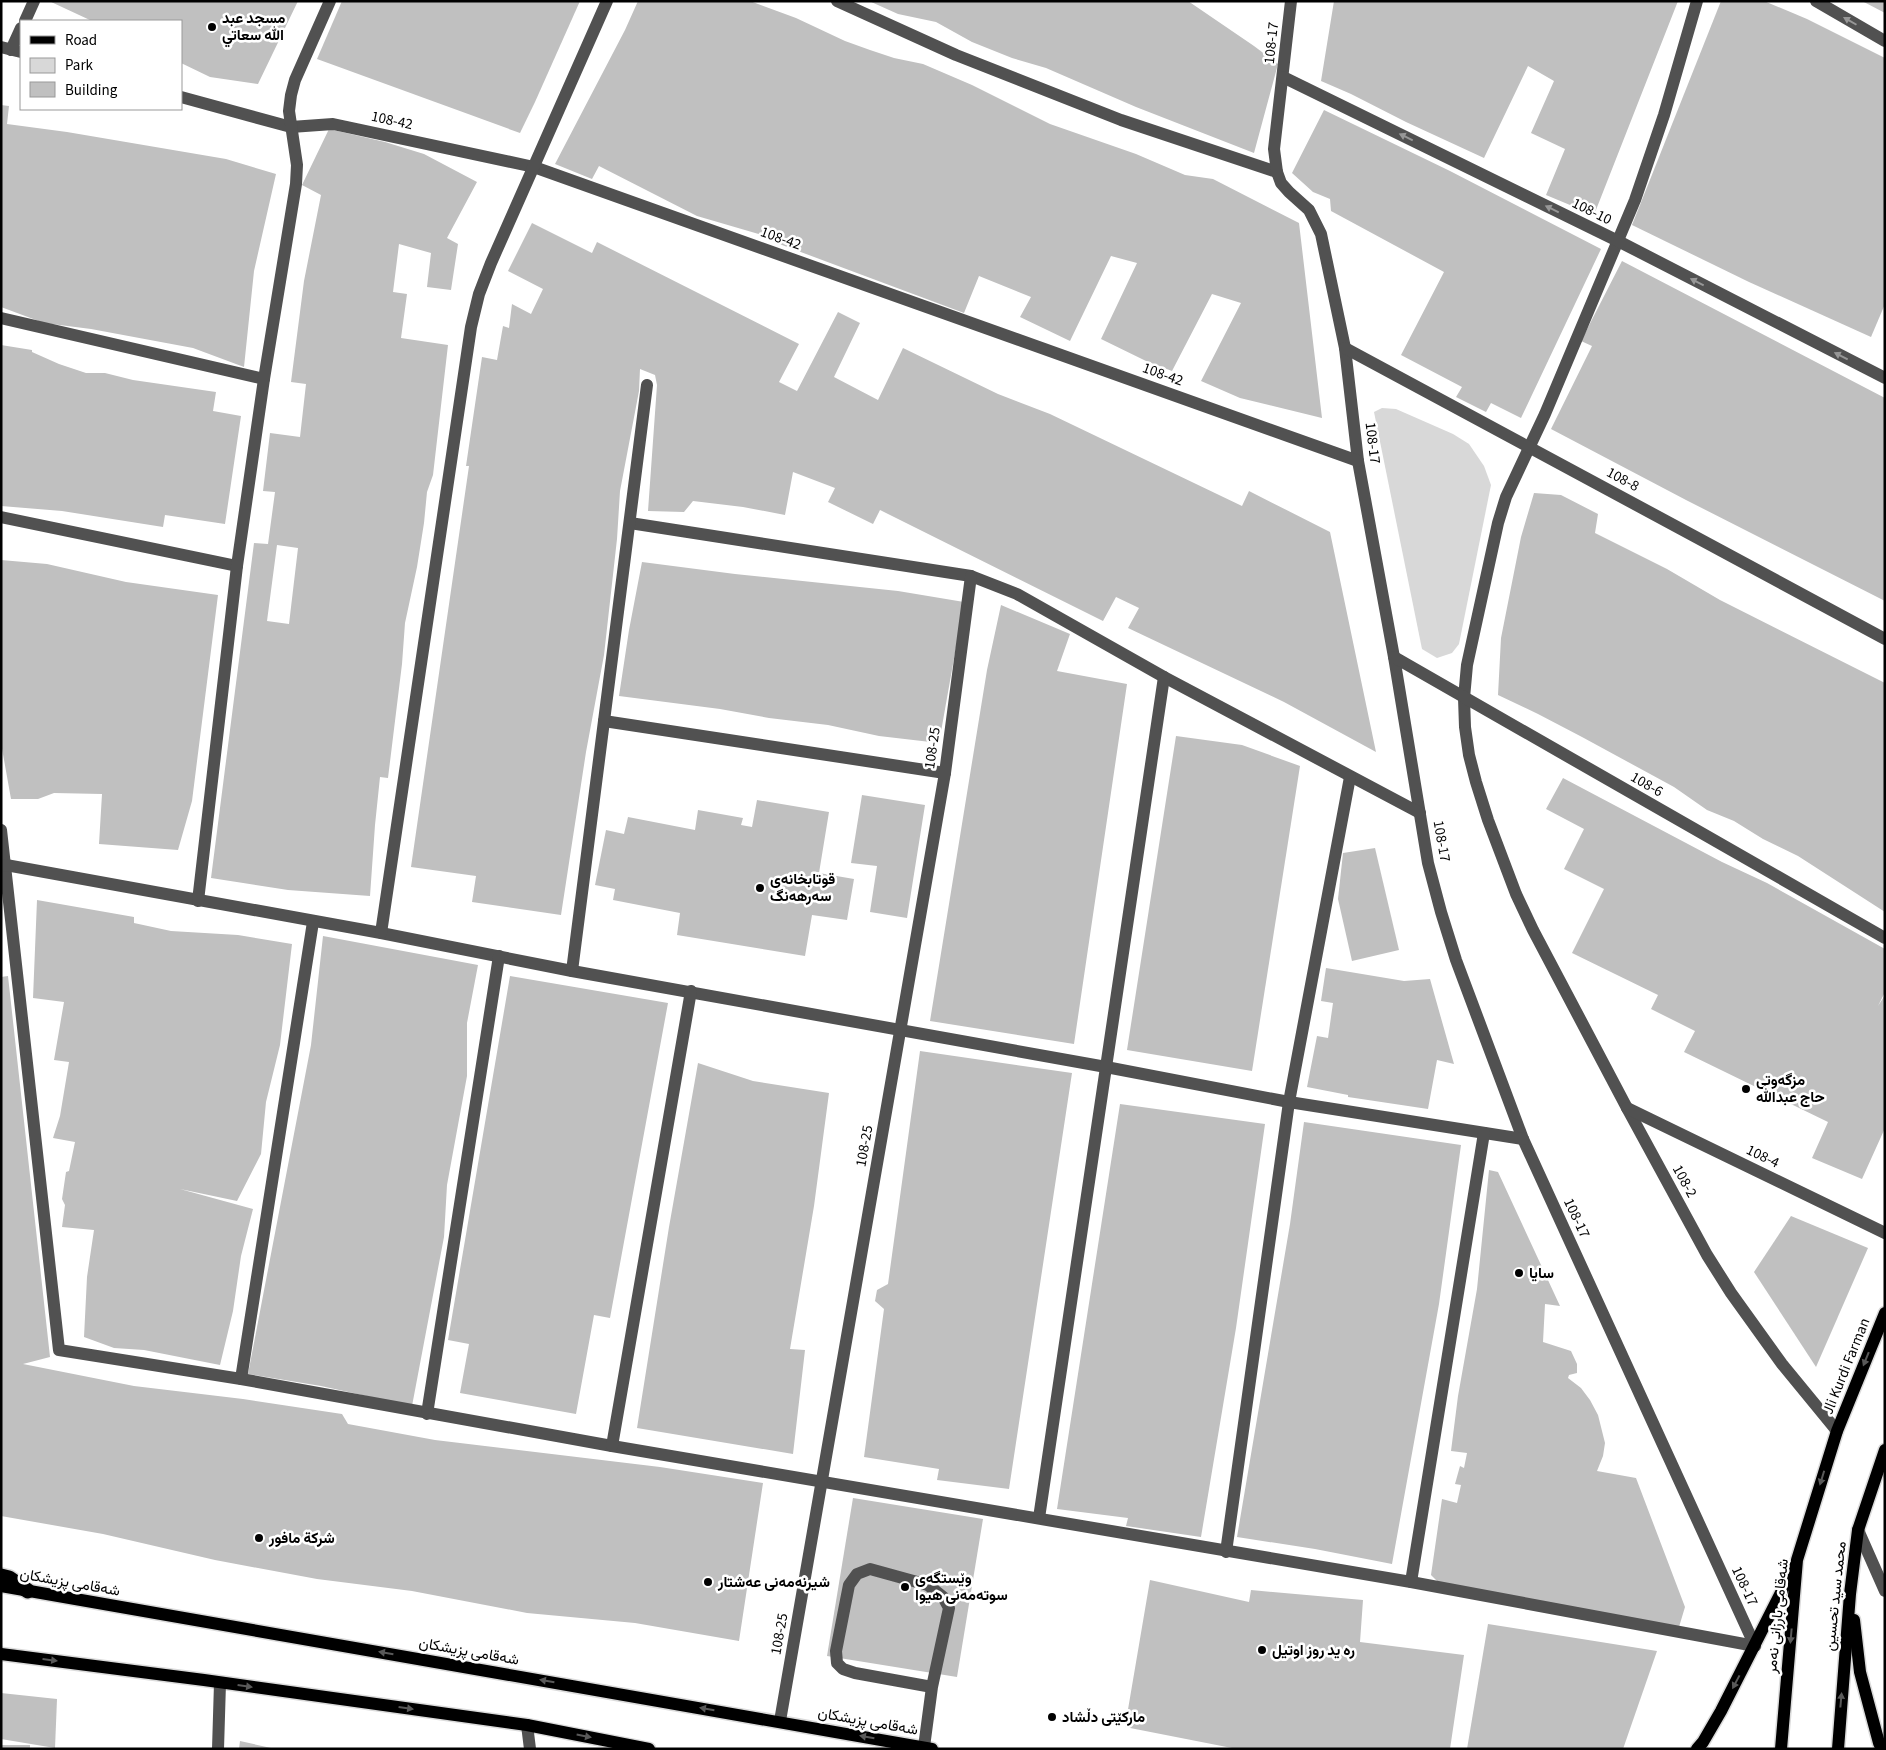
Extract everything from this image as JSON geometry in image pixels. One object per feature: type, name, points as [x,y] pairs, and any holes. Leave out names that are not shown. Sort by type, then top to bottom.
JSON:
[{"type":"highway","points":[[1,1576],[9,1578],[28,1591]]},
{"type":"main road","name":"Jli Kurdi Farman","points":[[1837,1431],[1885,1313]]},
{"type":"main road","name":"شەقامی بارزانی نەمر","points":[[1781,1749],[1797,1560],[1837,1431]]},
{"type":"main road","name":"محمد سید تحسین","points":[[1838,1749],[1850,1594],[1858,1530],[1885,1450]]},
{"type":"main road","points":[[1697,1749],[1755,1646],[1797,1560]]},
{"type":"main road","name":"شەقامی پزیشکان","points":[[1,1586],[928,1748]]},
{"type":"main road","points":[[1850,1594],[1860,1672],[1882,1749]]},
{"type":"main road","points":[[1,1654],[527,1725],[649,1749]]},
{"type":"street","points":[[25,20],[34,1]]},
{"type":"street","points":[[198,901],[237,566],[264,379],[296,184],[297,165],[289,111],[295,80],[330,1]]},
{"type":"street","points":[[381,933],[470,327],[479,294],[491,263],[607,1]]},
{"type":"street","points":[[837,1],[956,55],[1121,120],[1276,172]]},
{"type":"street","name":"108-17","points":[[1291,1],[1274,149],[1276,172],[1285,188],[1309,210],[1321,234],[1345,348],[1358,461],[1394,656],[1428,863],[1446,928],[1456,960],[1523,1139],[1755,1646]]},
{"type":"street","name":"108-2","points":[[1697,1],[1650,158],[1618,241],[1530,446],[1506,497],[1498,523],[1467,665],[1464,726],[1476,782],[1502,857],[1533,930],[1627,1108],[1707,1255],[1731,1293],[1777,1357],[1837,1431]]},
{"type":"street","points":[[1816,1],[1885,41]]},
{"type":"street","points":[[11,50],[20,30]]},
{"type":"street","name":"108-10","points":[[1283,77],[1618,241],[1885,378]]},
{"type":"street","name":"108-42","points":[[182,97],[291,127],[333,124],[534,167],[1358,461]]},
{"type":"street","points":[[1,318],[264,379]]},
{"type":"street","name":"108-8","points":[[1345,348],[1885,639]]},
{"type":"street","points":[[572,971],[647,385]]},
{"type":"street","points":[[1,517],[237,566]]},
{"type":"street","points":[[630,523],[971,576],[1017,594],[1164,677],[1420,813]]},
{"type":"street","name":"108-25","points":[[780,1721],[945,773],[971,576]]},
{"type":"street","name":"108-6","points":[[1394,656],[1464,698],[1885,938]]},
{"type":"street","points":[[1038,1518],[1164,677]]},
{"type":"street","points":[[604,721],[945,773]]},
{"type":"street","points":[[1226,1552],[1289,1102],[1350,777]]},
{"type":"street","points":[[1,830],[59,1350],[241,1379],[427,1414],[1038,1518],[1226,1552],[1411,1582],[1755,1646]]},
{"type":"street","points":[[4,866],[381,933],[572,971],[1106,1067],[1289,1102],[1523,1139]]},
{"type":"street","points":[[241,1379],[313,922]]},
{"type":"street","points":[[427,1414],[499,956]]},
{"type":"street","points":[[612,1446],[690,991]]},
{"type":"street","name":"108-4","points":[[1627,1108],[1885,1232]]},
{"type":"street","points":[[1411,1582],[1484,1133]]},
{"type":"street","points":[[1858,1530],[1885,1591]]},
{"type":"street","points":[[928,1748],[932,1687],[949,1608],[944,1596],[928,1585],[870,1569],[857,1574],[849,1585],[836,1651],[837,1663],[843,1669],[855,1673],[932,1687]]},
{"type":"street","points":[[218,1749],[220,1683]]},
{"type":"street","points":[[527,1725],[530,1749]]},
{"type":"green space","points":[[1382,408],[1396,409],[1453,434],[1469,444],[1484,466],[1491,485],[1459,644],[1452,653],[1437,658],[1422,649],[1374,412]]},
{"type":"building","points":[[49,1],[298,1],[258,84],[210,77],[182,63],[182,20],[90,20]]},
{"type":"building","points":[[342,1],[580,1],[520,133],[317,59]]},
{"type":"building","points":[[638,1],[750,1],[796,18],[845,41],[894,58],[923,64],[972,85],[1050,124],[1136,154],[1185,175],[1213,179],[1299,223],[1322,418],[1240,398],[1201,381],[1241,303],[1212,294],[1172,371],[1146,361],[1101,339],[1137,263],[1111,256],[1070,341],[1020,317],[1031,297],[979,276],[964,313],[782,245],[762,235],[697,216],[599,166],[592,179],[555,164],[625,30]]},
{"type":"building","points":[[869,1],[1188,1],[1278,64],[1254,153],[1136,107],[1046,68],[1012,58],[972,42],[936,22],[898,14]]},
{"type":"building","points":[[1334,1],[1678,1],[1594,215],[1546,195],[1565,149],[1531,133],[1554,81],[1528,66],[1484,158],[1321,81]]},
{"type":"building","points":[[1721,1],[1764,1],[1807,19],[1885,58],[1885,304],[1871,337],[1749,282],[1632,225]]},
{"type":"building","points":[[1862,1],[1885,1],[1885,13]]},
{"type":"building","points":[[1,105],[9,106],[7,124],[67,132],[226,159],[276,174],[254,271],[244,367],[193,348],[91,329],[44,323],[1,307]]},
{"type":"building","points":[[1324,110],[1450,171],[1601,249],[1521,418],[1491,403],[1486,412],[1456,397],[1462,387],[1401,355],[1444,272],[1331,211],[1330,199],[1313,192],[1292,173]]},
{"type":"building","points":[[329,129],[385,142],[424,154],[477,182],[447,238],[458,244],[451,290],[427,287],[431,253],[399,244],[393,292],[407,294],[401,338],[448,345],[433,475],[427,492],[417,567],[405,623],[388,778],[380,777],[370,896],[288,890],[211,878],[254,543],[268,544],[275,492],[263,491],[270,433],[300,437],[306,384],[291,382],[304,281],[321,195],[302,185]],"holes":[[[277,545],[298,548],[289,624],[267,621]]]},
{"type":"building","points":[[532,223],[592,253],[597,242],[799,344],[779,382],[797,391],[838,312],[860,323],[834,377],[878,400],[903,348],[998,394],[1050,414],[1242,506],[1249,491],[1330,532],[1376,752],[1284,702],[1128,628],[1139,608],[1116,597],[1103,621],[880,510],[873,524],[828,502],[835,488],[793,472],[785,515],[743,507],[693,501],[684,512],[648,511],[657,385],[655,375],[640,369],[639,391],[620,491],[617,539],[604,655],[586,752],[561,915],[472,902],[476,876],[411,867],[469,466],[466,466],[482,357],[497,360],[503,326],[509,328],[512,304],[531,314],[543,289],[508,271]]},
{"type":"building","points":[[1622,261],[1885,398],[1885,601],[1551,429],[1592,346],[1581,341]]},
{"type":"building","points":[[1,345],[32,350],[32,352],[59,364],[86,373],[105,373],[133,380],[216,392],[213,411],[241,416],[225,524],[165,515],[163,527],[62,511],[1,506]]},
{"type":"building","points":[[1534,493],[1561,495],[1598,514],[1595,533],[1667,569],[1720,600],[1885,683],[1885,912],[1798,856],[1763,839],[1734,821],[1707,810],[1674,787],[1582,737],[1498,695],[1501,638],[1521,537]]},
{"type":"building","points":[[1,560],[47,564],[126,582],[218,595],[192,801],[178,850],[99,844],[102,794],[54,793],[38,799],[11,799],[1,743]]},
{"type":"building","points":[[642,562],[898,591],[964,602],[939,743],[879,736],[828,725],[769,718],[720,709],[619,696]]},
{"type":"building","points":[[1001,605],[1070,634],[1057,671],[1127,684],[1074,1044],[930,1021],[987,670]]},
{"type":"building","points":[[1176,736],[1242,745],[1300,766],[1252,1071],[1127,1050]]},
{"type":"building","points":[[1563,778],[1722,862],[1767,883],[1885,949],[1885,992],[1878,1006],[1885,995],[1885,1128],[1862,1179],[1812,1158],[1828,1122],[1684,1052],[1695,1031],[1651,1009],[1658,995],[1572,953],[1604,889],[1564,869],[1584,829],[1546,809]]},
{"type":"building","points":[[862,795],[925,805],[907,918],[870,912],[877,866],[851,863]]},
{"type":"building","points":[[757,800],[829,812],[819,873],[854,879],[847,920],[812,915],[805,956],[677,935],[680,913],[613,900],[615,889],[595,885],[606,830],[624,834],[628,817],[695,830],[698,810],[743,818],[741,825],[752,827]]},
{"type":"building","points":[[1375,848],[1399,950],[1352,961],[1338,899],[1343,853]]},
{"type":"building","points":[[37,900],[134,917],[134,923],[171,931],[238,935],[292,944],[280,1045],[266,1102],[261,1154],[237,1201],[180,1189],[253,1209],[241,1256],[233,1311],[220,1365],[144,1350],[114,1348],[84,1337],[87,1277],[94,1230],[62,1227],[65,1205],[62,1199],[66,1172],[69,1171],[75,1142],[53,1138],[60,1116],[69,1062],[54,1060],[64,1002],[33,998]]},
{"type":"building","points":[[323,936],[478,965],[467,1023],[467,1076],[447,1185],[444,1237],[412,1406],[321,1386],[248,1374],[311,1045]]},
{"type":"building","points":[[1326,968],[1404,981],[1430,979],[1454,1064],[1437,1060],[1428,1109],[1348,1097],[1348,1095],[1307,1087],[1317,1036],[1328,1038],[1333,1003],[1321,1001]]},
{"type":"building","points":[[8,976],[50,1357],[23,1364],[134,1386],[243,1399],[342,1414],[348,1424],[435,1440],[660,1467],[763,1483],[739,1641],[635,1623],[527,1613],[412,1591],[317,1579],[215,1560],[103,1534],[1,1516],[1,977]]},
{"type":"building","points":[[510,976],[668,1003],[610,1318],[594,1315],[576,1414],[460,1393],[469,1344],[448,1340]]},
{"type":"building","points":[[920,1051],[1072,1073],[1009,1489],[937,1480],[939,1469],[864,1457],[884,1309],[875,1301],[877,1290],[888,1284]]},
{"type":"building","points":[[698,1063],[753,1081],[829,1093],[814,1206],[790,1349],[805,1350],[793,1454],[637,1428],[669,1227]]},
{"type":"building","points":[[1120,1104],[1265,1124],[1236,1328],[1201,1537],[1126,1526],[1128,1518],[1057,1509]]},
{"type":"building","points":[[1304,1122],[1461,1145],[1439,1304],[1392,1564],[1315,1549],[1237,1537],[1290,1224]]},
{"type":"building","points":[[1489,1170],[1498,1172],[1560,1306],[1545,1304],[1543,1342],[1571,1351],[1577,1364],[1577,1373],[1569,1375],[1568,1378],[1581,1388],[1590,1400],[1598,1415],[1605,1443],[1603,1456],[1597,1471],[1636,1478],[1685,1607],[1679,1627],[1439,1583],[1431,1575],[1442,1499],[1457,1503],[1461,1485],[1455,1484],[1460,1466],[1464,1468],[1467,1453],[1451,1451],[1458,1396],[1477,1289]]},
{"type":"building","points":[[1791,1216],[1868,1248],[1816,1367],[1754,1272]]},
{"type":"building","name":"وێستگەی سوتەمەنی هیوا","points":[[853,1498],[983,1519],[957,1677],[827,1656]]},
{"type":"building","points":[[1150,1580],[1249,1602],[1251,1590],[1363,1600],[1360,1642],[1464,1655],[1450,1749],[1237,1749],[1125,1727]]},
{"type":"building","points":[[1488,1624],[1657,1651],[1623,1749],[1467,1749]]},
{"type":"building","points":[[1,1693],[57,1699],[55,1748],[1,1739]]},
{"type":"building","points":[[240,1741],[271,1748],[271,1749],[239,1749]]},
{"type":"building","points":[[1,1745],[30,1745],[30,1749],[1,1749]]},
{"type":"place","name":"مسجد عبد الله سعاتي","points":[[212,27]]},
{"type":"place","name":"قوتابخانەی سەرهەنگ","points":[[760,888]]},
{"type":"place","name":"مزگەوتی حاج عبدالله","points":[[1746,1089]]},
{"type":"place","name":"سايا","points":[[1519,1273]]},
{"type":"place","name":"شركة مافور","points":[[259,1538]]},
{"type":"place","name":"شیرنەمەنی عەشتار","points":[[708,1582]]},
{"type":"place","name":"وێستگەی سوتەمەنی هیوا","points":[[905,1587]]},
{"type":"place","name":"ره يد روز اوتيل","points":[[1262,1650]]},
{"type":"place","name":"مارکێتی دڵشاد","points":[[1052,1717]]}]
